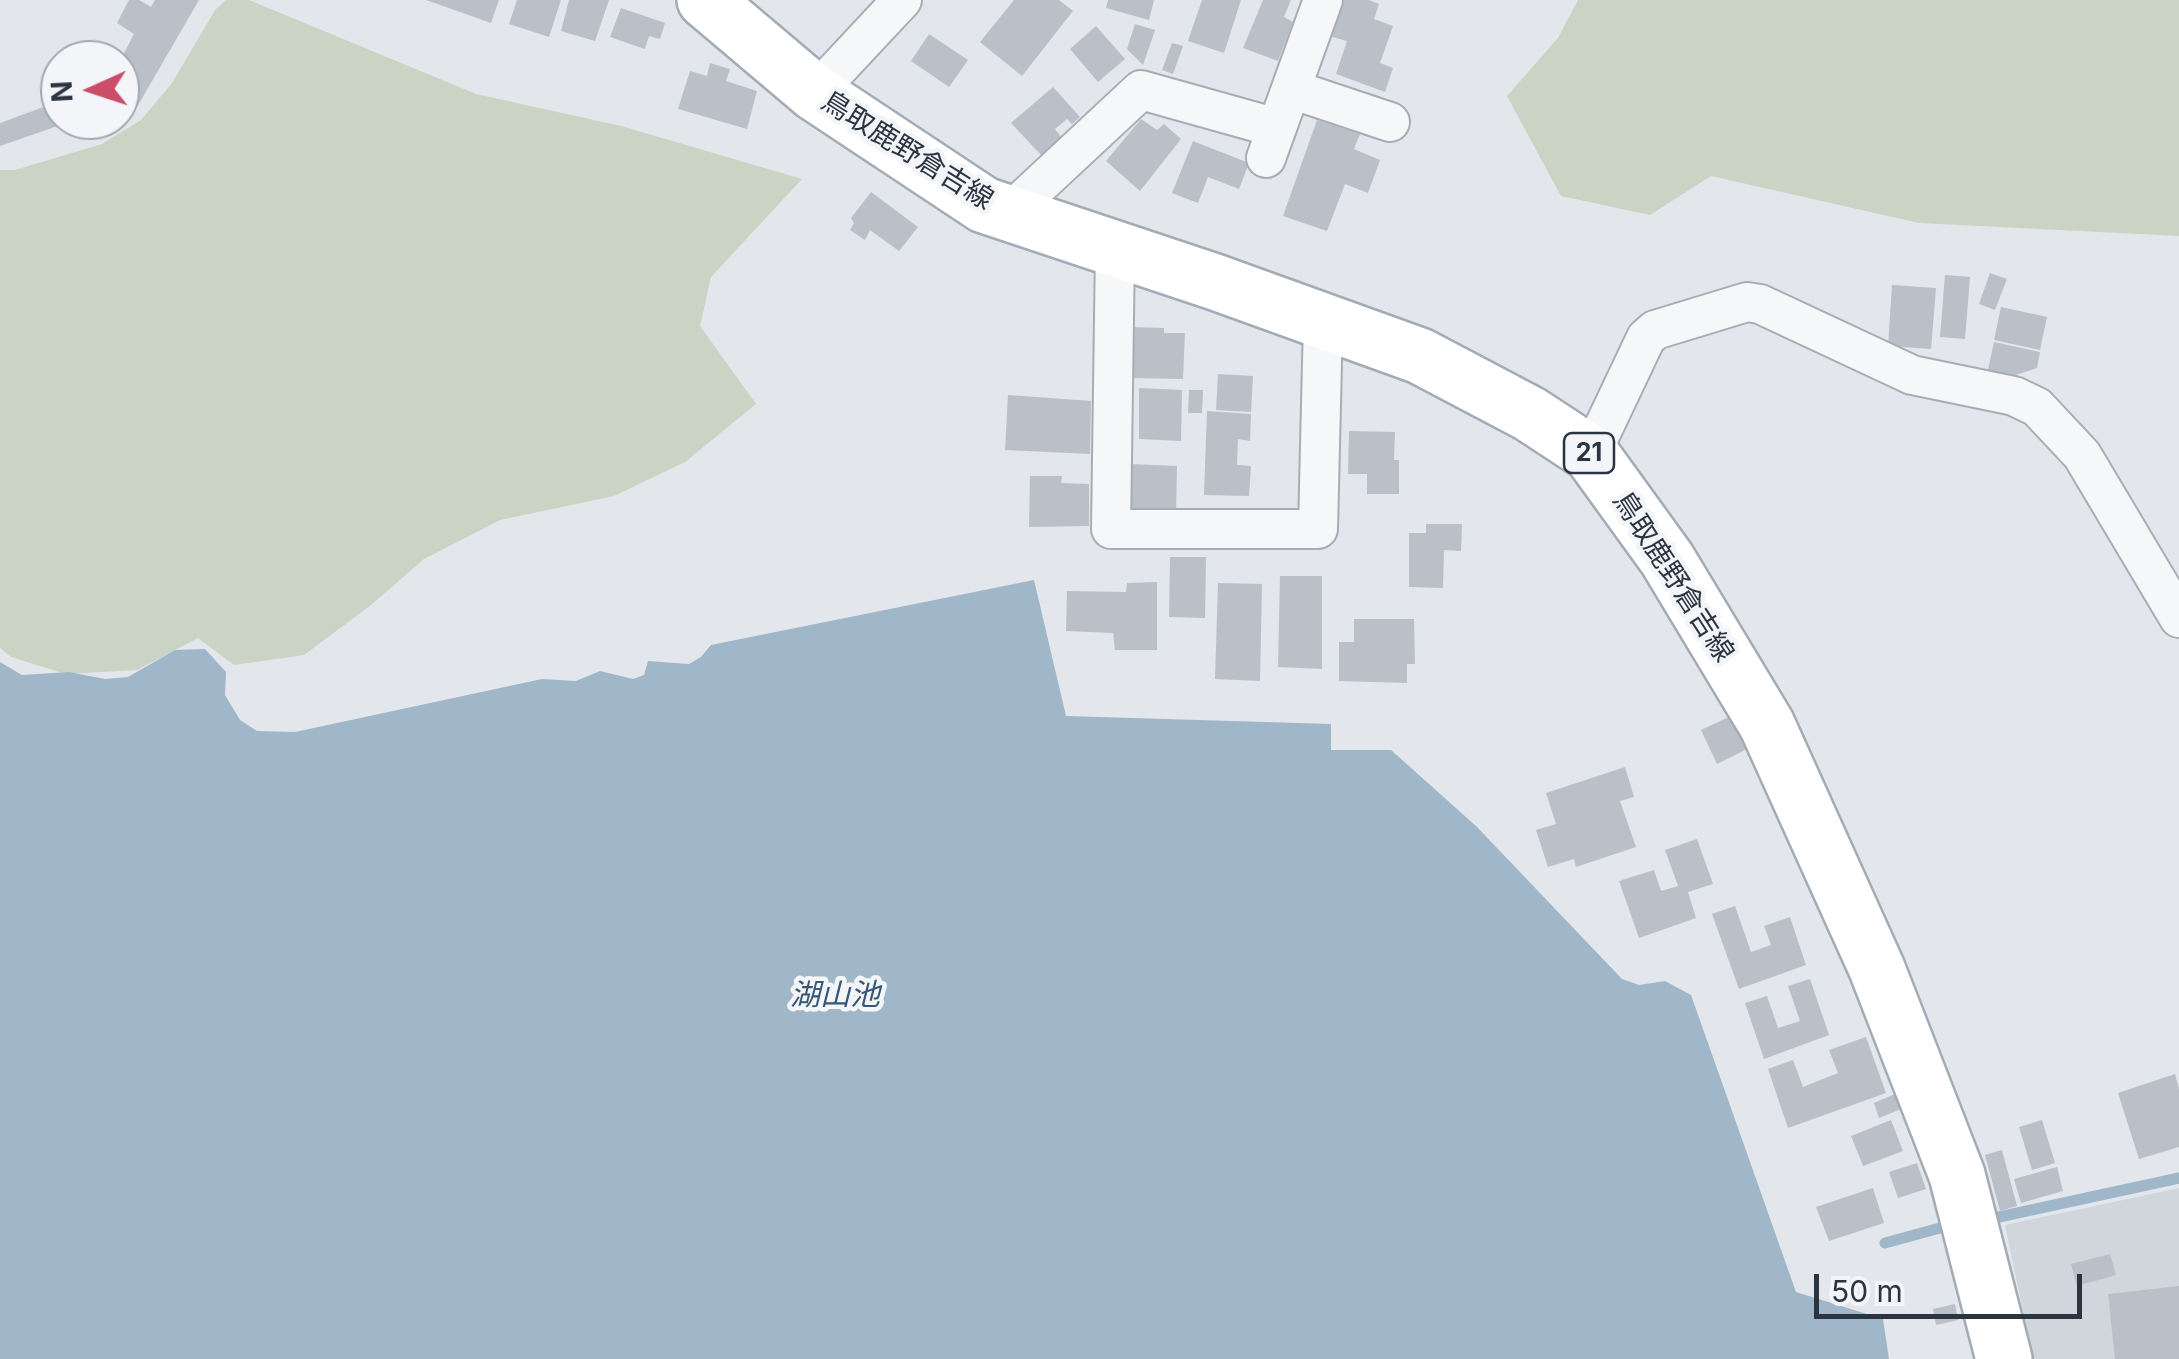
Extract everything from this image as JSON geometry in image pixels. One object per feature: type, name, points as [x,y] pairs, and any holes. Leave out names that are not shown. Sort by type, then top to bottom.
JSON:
[{"type":"main road","name":"鳥取鹿野倉吉線","points":[[704,0],[815,93],[984,205],[1420,356],[1530,414],[1591,454],[1668,559],[1775,742],[1877,969],[1957,1175],[2004,1359]]},
{"type":"street","points":[[815,93],[902,0]]},
{"type":"street","points":[[1010,214],[1141,90],[1272,143],[1323,0]]},
{"type":"street","points":[[1291,89],[1390,122]]},
{"type":"street","points":[[1115,249],[1111,530],[1318,529],[1323,321]]},
{"type":"street","points":[[1591,454],[1646,338],[1655,330],[1747,302],[1760,304],[1912,375],[2014,396],[2037,407],[2082,455],[2179,618]]},
{"type":"shaded area","points":[[2179,1188],[2179,1359],[2033,1359],[2005,1225]]},
{"type":"green space","points":[[226,0],[249,0],[476,94],[621,126],[802,179],[711,277],[700,326],[756,404],[685,462],[614,496],[500,520],[424,559],[304,655],[234,665],[198,638],[137,670],[66,674],[11,657],[0,648],[0,170],[15,170],[108,140],[140,140],[140,121],[172,83],[215,10]]},
{"type":"green space","points":[[1578,0],[2179,0],[2179,236],[1919,223],[1711,176],[1650,215],[1561,196],[1507,96],[1558,38]]},
{"type":"water","name":"湖山池","points":[[1034,580],[1066,716],[1331,724],[1331,750],[1391,750],[1476,826],[1622,979],[1639,985],[1665,981],[1691,995],[1796,1292],[1883,1319],[1889,1359],[0,1359],[0,662],[22,675],[69,672],[105,679],[128,677],[175,650],[205,649],[226,672],[225,695],[240,720],[257,731],[295,732],[542,679],[576,681],[600,671],[633,679],[644,675],[648,661],[689,664],[711,645]]},
{"type":"building","points":[[129,0],[139,0],[151,7],[155,0],[199,0],[140,102],[140,40],[131,40],[134,34],[117,23]]},
{"type":"building","points":[[426,0],[499,0],[491,23]]},
{"type":"building","points":[[517,0],[561,0],[549,37],[509,24]]},
{"type":"building","points":[[569,0],[609,0],[595,41],[561,31]]},
{"type":"building","points":[[1014,0],[1059,0],[1073,11],[1022,76],[980,42]]},
{"type":"building","points":[[1108,0],[1154,0],[1149,20],[1106,8]]},
{"type":"building","points":[[1202,0],[1241,0],[1224,53],[1188,41]]},
{"type":"building","points":[[1263,0],[1291,0],[1284,17],[1293,22],[1278,61],[1243,48]]},
{"type":"building","points":[[1337,0],[1369,0],[1379,4],[1374,19],[1393,26],[1380,63],[1393,68],[1385,92],[1336,74],[1347,41],[1325,35]]},
{"type":"building","points":[[621,8],[665,23],[660,39],[649,36],[645,49],[610,37]]},
{"type":"building","points":[[1135,24],[1155,30],[1143,65],[1127,49]]},
{"type":"building","points":[[1096,26],[1125,59],[1098,82],[1070,49]]},
{"type":"building","points":[[929,34],[968,60],[949,87],[911,61]]},
{"type":"building","points":[[1172,43],[1183,46],[1173,74],[1162,70]]},
{"type":"building","points":[[710,63],[730,69],[726,81],[757,91],[747,129],[678,109],[690,71],[707,76]]},
{"type":"building","points":[[1053,87],[1080,117],[1072,124],[1067,119],[1055,129],[1062,138],[1042,156],[1011,123]]},
{"type":"building","points":[[40,108],[40,132],[0,146],[0,123]]},
{"type":"building","points":[[1141,119],[1157,130],[1164,124],[1181,139],[1140,191],[1106,161]]},
{"type":"building","points":[[1317,120],[1360,134],[1354,149],[1380,160],[1368,193],[1345,184],[1327,231],[1283,216]]},
{"type":"building","points":[[1193,141],[1249,163],[1239,189],[1208,177],[1198,203],[1172,193]]},
{"type":"building","points":[[871,192],[918,227],[899,251],[870,230],[865,240],[850,230],[854,223],[851,218]]},
{"type":"building","points":[[1990,273],[2007,279],[1995,310],[1979,304]]},
{"type":"building","points":[[1945,275],[1970,277],[1965,339],[1940,337]]},
{"type":"building","points":[[1892,285],[1936,288],[1931,349],[1888,346]]},
{"type":"building","points":[[2001,307],[2047,317],[2040,350],[1994,340]]},
{"type":"building","points":[[1129,327],[1185,333],[1183,379],[1128,378]]},
{"type":"building","points":[[1994,342],[2040,352],[2037,368],[2004,379],[1987,374]]},
{"type":"building","points":[[1218,374],[1253,376],[1251,412],[1216,410]]},
{"type":"building","points":[[1139,388],[1182,390],[1181,441],[1139,439]]},
{"type":"building","points":[[1189,390],[1203,390],[1202,413],[1188,413]]},
{"type":"building","points":[[1008,395],[1091,401],[1090,454],[1005,450]]},
{"type":"building","points":[[1207,411],[1251,414],[1250,441],[1238,439],[1237,465],[1251,466],[1249,496],[1204,495]]},
{"type":"building","points":[[1349,431],[1395,432],[1399,494],[1367,494],[1367,474],[1348,474]]},
{"type":"building","points":[[1130,464],[1177,466],[1176,513],[1129,512]]},
{"type":"building","points":[[1030,476],[1062,476],[1061,483],[1089,484],[1089,526],[1029,527]]},
{"type":"building","points":[[1426,524],[1462,524],[1461,551],[1444,550],[1443,588],[1409,587],[1409,533],[1426,533]]},
{"type":"building","points":[[1170,557],[1206,557],[1205,618],[1169,617]]},
{"type":"building","points":[[1280,576],[1322,576],[1322,669],[1278,667]]},
{"type":"building","points":[[1157,582],[1157,650],[1115,650],[1113,633],[1066,631],[1067,591],[1126,592],[1127,583]]},
{"type":"building","points":[[1218,583],[1262,584],[1260,681],[1215,679]]},
{"type":"building","points":[[1354,619],[1414,619],[1415,664],[1407,664],[1407,683],[1339,681],[1339,642],[1354,642]]},
{"type":"building","points":[[1733,715],[1749,748],[1717,764],[1701,730]]},
{"type":"building","points":[[1625,767],[1634,797],[1620,801],[1636,847],[1576,867],[1574,859],[1548,867],[1536,830],[1556,824],[1546,793]]},
{"type":"building","points":[[1697,839],[1713,884],[1688,892],[1696,918],[1639,938],[1619,881],[1654,870],[1661,891],[1678,886],[1665,850]]},
{"type":"building","points":[[1735,906],[1751,952],[1771,945],[1764,926],[1790,917],[1806,965],[1739,989],[1712,914]]},
{"type":"building","points":[[1810,979],[1829,1035],[1764,1059],[1745,1003],[1767,996],[1778,1028],[1800,1021],[1788,986]]},
{"type":"building","points":[[1866,1037],[1886,1093],[1788,1128],[1768,1069],[1793,1060],[1803,1087],[1838,1073],[1829,1050]]},
{"type":"building","points":[[2175,1074],[2179,1089],[2179,1147],[2139,1159],[2118,1093]]},
{"type":"building","points":[[1895,1094],[1901,1109],[1879,1118],[1874,1103]]},
{"type":"building","points":[[1891,1120],[1903,1151],[1863,1166],[1851,1136]]},
{"type":"building","points":[[2042,1120],[2055,1163],[2032,1170],[2019,1127]]},
{"type":"building","points":[[2002,1150],[2017,1206],[2000,1211],[1985,1155]]},
{"type":"building","points":[[1917,1163],[1926,1189],[1898,1198],[1889,1172]]},
{"type":"building","points":[[2057,1167],[2063,1191],[2021,1203],[2014,1179]]},
{"type":"building","points":[[1873,1188],[1884,1223],[1829,1241],[1816,1207]]},
{"type":"building","points":[[2110,1254],[2116,1275],[2077,1286],[2071,1264]]},
{"type":"building","points":[[2179,1286],[2179,1359],[2115,1359],[2108,1294]]},
{"type":"building","points":[[1955,1304],[1958,1320],[1936,1325],[1933,1309]]},
{"type":"waterway","points":[[1999,1217],[2179,1178]]},
{"type":"waterway","points":[[1885,1243],[1940,1228]]}]
